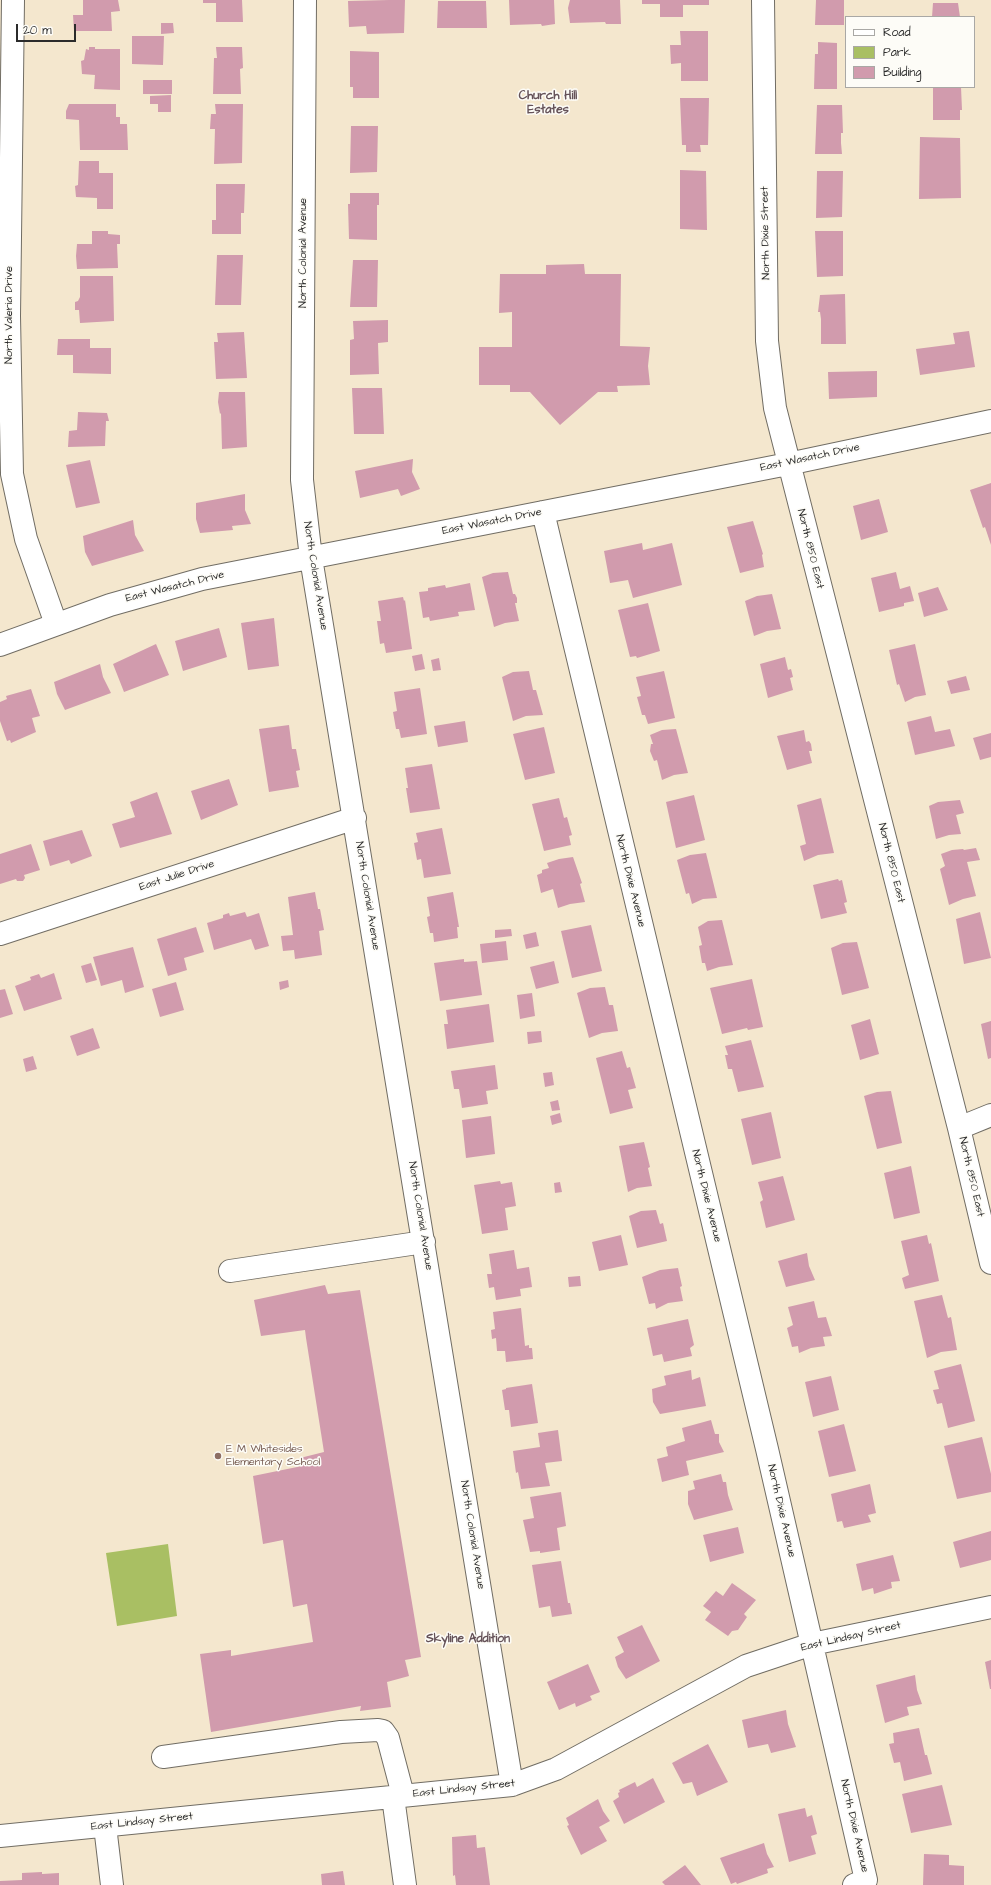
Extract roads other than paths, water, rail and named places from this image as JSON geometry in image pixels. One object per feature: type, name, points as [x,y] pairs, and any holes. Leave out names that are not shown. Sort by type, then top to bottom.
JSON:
[{"type":"street","name":"North Valeria Drive","points":[[13,0],[6,37],[5,316],[12,474],[26,538],[56,624]]},
{"type":"street","name":"North Colonial Avenue","points":[[305,0],[302,480],[311,558],[355,818],[512,1785]]},
{"type":"street","name":"North Dixie Street","points":[[763,0],[767,341],[775,408],[788,464]]},
{"type":"street","name":"East Wasatch Drive","points":[[0,645],[140,595],[185,583],[788,464],[991,421]]},
{"type":"street","name":"North 850 East","points":[[788,464],[959,1128],[991,1263]]},
{"type":"street","name":"North Dixie Avenue","points":[[543,512],[812,1644],[860,1883]]},
{"type":"street","name":"East Julie Drive","points":[[0,934],[355,818]]},
{"type":"street","points":[[959,1128],[991,1115]]},
{"type":"street","points":[[230,1271],[424,1242]]},
{"type":"street","name":"East Lindsay Street","points":[[0,1836],[512,1785],[556,1769],[746,1666],[812,1644],[991,1607]]},
{"type":"street","points":[[163,1757],[341,1732],[383,1731],[388,1738],[398,1796],[405,1885]]},
{"type":"street","points":[[105,1826],[112,1885]]},
{"type":"place","name":"E M Whitesides Elementary School","points":[[218,1456]]},
{"type":"district","name":"Church Hill Estates","points":[[548,103]]},
{"type":"district","name":"Skyline Addition","points":[[468,1639]]}]
